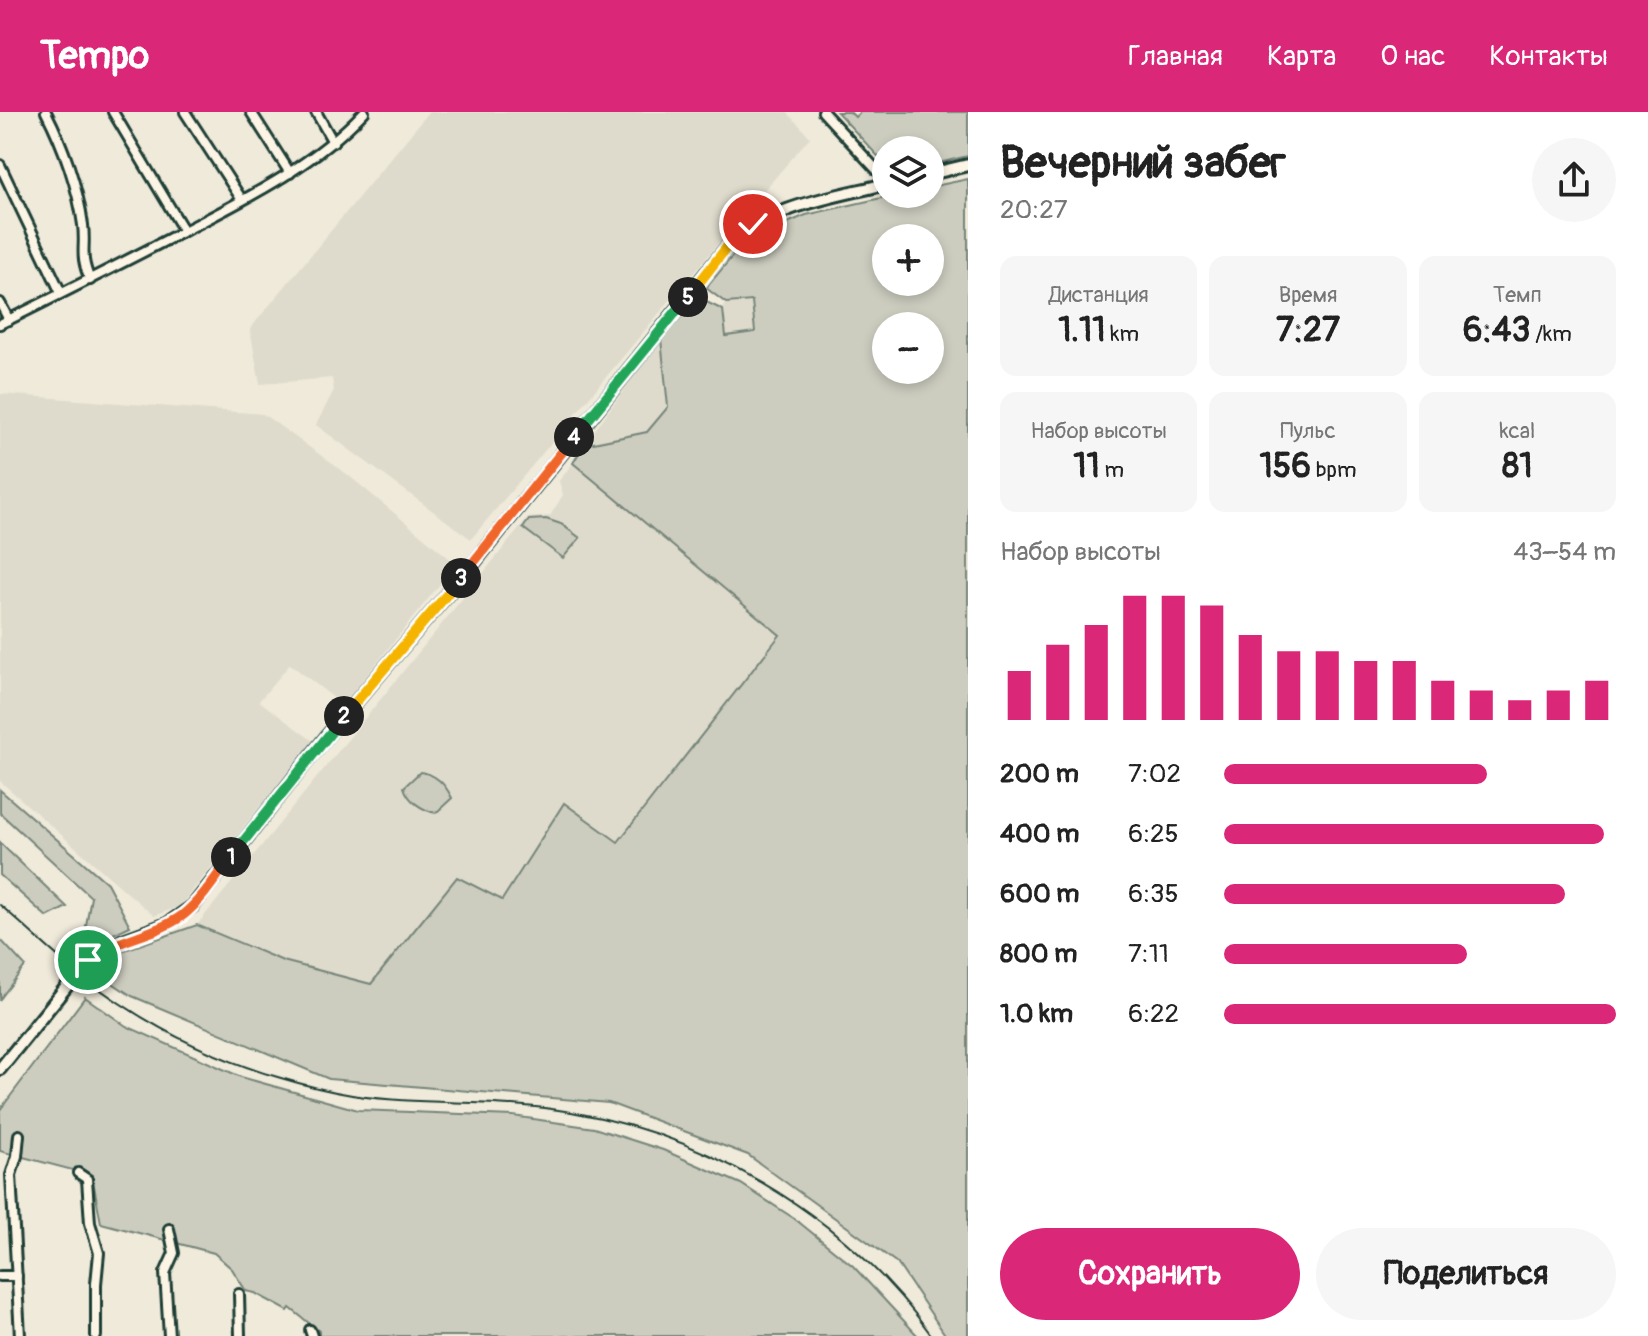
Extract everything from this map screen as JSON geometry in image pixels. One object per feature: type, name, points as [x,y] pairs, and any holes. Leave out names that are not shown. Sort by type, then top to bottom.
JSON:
[{"type":"main road","points":[[944,171],[968,165]]},
{"type":"main road","points":[[0,1069],[88,960],[109,947],[167,924],[193,906],[327,736],[474,563],[711,266],[742,232],[766,217],[872,186]]},
{"type":"street","points":[[46,112],[66,160],[78,205],[83,226],[82,262],[90,280]]},
{"type":"street","points":[[113,112],[184,231]]},
{"type":"street","points":[[185,112],[242,200]]},
{"type":"street","points":[[251,112],[290,173]]},
{"type":"street","points":[[316,112],[333,142]]},
{"type":"street","points":[[0,303],[4,322],[184,231],[290,173],[333,142],[364,112]]},
{"type":"street","points":[[823,112],[872,166]]},
{"type":"street","points":[[0,165],[61,293]]},
{"type":"street","points":[[19,1135],[11,1175],[20,1336]]},
{"type":"street","points":[[78,1173],[87,1179],[90,1223],[99,1253],[96,1336]]},
{"type":"street","points":[[169,1229],[174,1253],[165,1273],[169,1336]]},
{"type":"street","points":[[0,1276],[17,1276]]},
{"type":"street","points":[[239,1294],[240,1336]]},
{"type":"shaded area","points":[[429,112],[787,112],[810,137],[471,539],[316,425],[334,390],[332,378],[260,384],[250,329]]},
{"type":"shaded area","points":[[837,112],[850,112],[855,117],[860,112],[968,112],[968,156],[944,162],[944,136],[872,136],[872,150]]},
{"type":"shaded area","points":[[968,179],[968,1336],[946,1336],[897,1263],[748,1155],[609,1103],[329,1079],[132,996],[96,972],[125,950],[197,925],[283,961],[371,984],[457,877],[502,900],[564,803],[618,842],[780,635],[573,463],[584,445],[647,432],[668,407],[661,339],[698,298],[723,310],[726,336],[755,332],[752,301],[726,303],[706,288],[745,241],[806,215],[872,200],[872,208],[944,208],[944,184]]},
{"type":"shaded area","points":[[752,300],[756,332],[726,336],[723,310],[726,303]]},
{"type":"shaded area","points":[[661,339],[668,406],[647,432],[584,445]]},
{"type":"shaded area","points":[[0,394],[263,414],[348,475],[456,564],[343,705],[290,664],[259,701],[313,741],[180,906],[154,916],[0,781]]},
{"type":"shaded area","points":[[573,463],[780,635],[618,842],[564,803],[502,900],[456,877],[371,984],[283,961],[197,925],[528,518],[550,516],[563,495],[559,481]]},
{"type":"shaded area","points":[[546,519],[561,524],[580,538],[563,558],[523,528],[529,520]]},
{"type":"shaded area","points":[[420,772],[439,780],[452,798],[436,813],[416,804],[404,787]]},
{"type":"shaded area","points":[[0,790],[107,883],[130,926],[107,937],[85,931],[91,897],[0,813]]},
{"type":"shaded area","points":[[0,843],[67,907],[47,917],[0,875]]},
{"type":"shaded area","points":[[0,939],[25,966],[0,999]]},
{"type":"shaded area","points":[[85,997],[126,1026],[241,1077],[358,1110],[513,1116],[594,1128],[663,1150],[741,1184],[795,1219],[853,1266],[918,1336],[319,1336],[319,1331],[290,1308],[288,1311],[246,1291],[232,1269],[214,1253],[101,1223],[92,1175],[0,1151],[0,1110]]},
{"type":"railway","points":[[0,905],[68,965],[125,1006],[200,1048],[253,1069],[352,1095],[545,1108],[602,1118],[657,1134],[711,1156],[811,1214],[896,1291],[932,1336]]},
{"type":"route","points":[[88,960],[123,940],[167,924],[193,906],[327,736],[474,563],[727,247],[753,224]]}]
